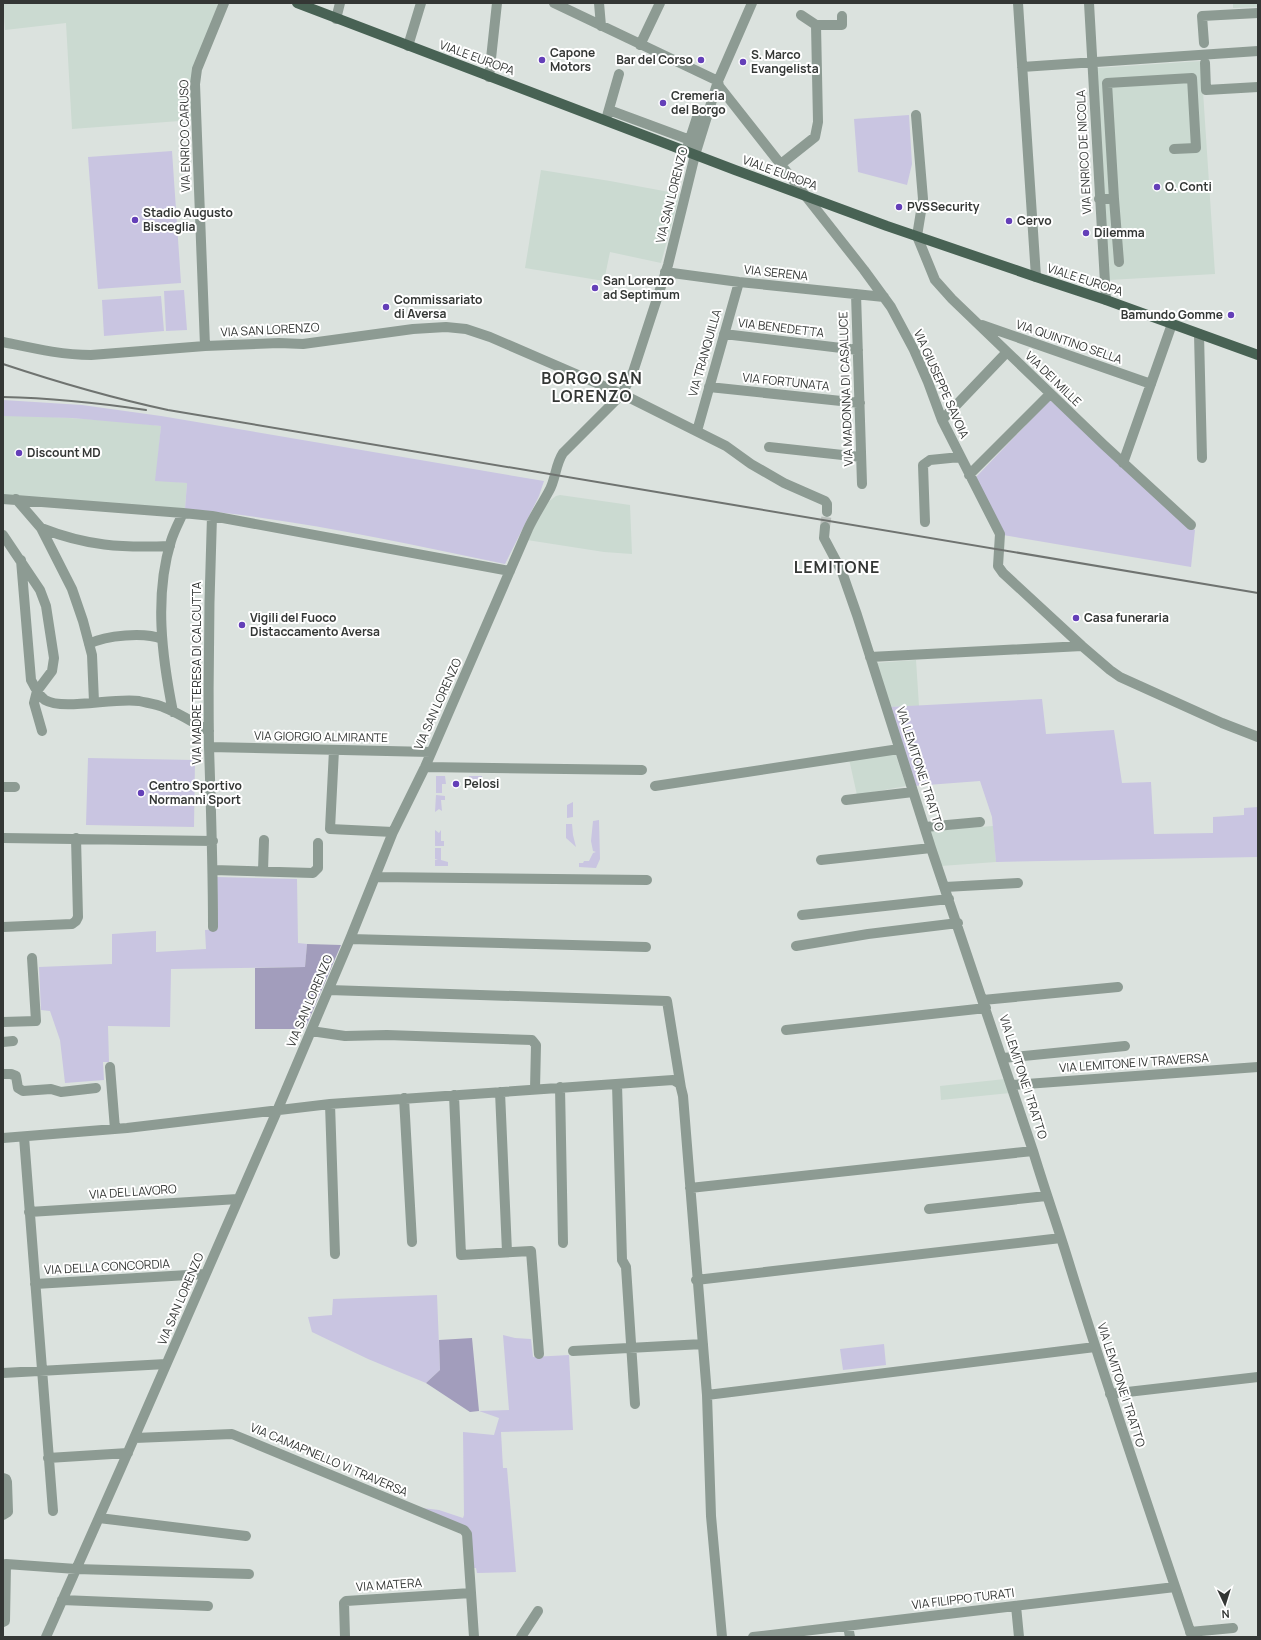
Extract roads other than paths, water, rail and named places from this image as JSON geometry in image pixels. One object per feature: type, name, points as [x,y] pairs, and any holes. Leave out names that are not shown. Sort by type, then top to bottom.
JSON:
[{"type":"main road","name":"VIALE EUROPA","points":[[297,3],[489,77],[607,115],[691,153],[804,195],[917,236],[1106,300],[1258,355]]},
{"type":"street","name":"VIA ENRICO CARUSO","points":[[205,346],[195,84],[197,69],[224,3]]},
{"type":"street","points":[[336,19],[340,3]]},
{"type":"street","points":[[408,46],[421,3]]},
{"type":"street","points":[[489,77],[497,3]]},
{"type":"street","points":[[554,3],[718,81]]},
{"type":"street","points":[[599,3],[601,26]]},
{"type":"street","points":[[640,45],[660,3]]},
{"type":"street","name":"VIA SAN LORENZO","points":[[46,1637],[135,1438],[277,1111],[329,990],[393,832],[431,752],[528,529],[550,490],[558,461],[563,453],[622,394],[633,372],[665,272],[686,194],[691,153],[718,81],[752,3]]},
{"type":"street","points":[[1018,3],[1036,277]]},
{"type":"street","name":"VIA ENRICO DE NICOLA","points":[[1089,3],[1091,62],[1106,300]]},
{"type":"street","points":[[1204,43],[1202,16],[1258,13]]},
{"type":"street","points":[[801,15],[816,25],[842,25],[842,16]]},
{"type":"street","points":[[781,164],[815,137],[818,122],[816,25]]},
{"type":"street","points":[[1022,67],[1258,51]]},
{"type":"street","points":[[1205,63],[1206,90],[1258,87]]},
{"type":"street","points":[[619,74],[607,115],[690,140]]},
{"type":"street","points":[[1092,78],[1106,76],[1119,262]]},
{"type":"street","points":[[1107,83],[1192,78],[1196,148],[1174,149]]},
{"type":"street","name":"VIA GIUSEPPE SAVOIA","points":[[718,81],[718,86],[763,144],[781,164],[884,297],[914,350],[942,420],[1000,534],[998,566],[1002,573],[1082,646]]},
{"type":"street","points":[[691,153],[690,140],[698,114]]},
{"type":"street","points":[[916,115],[923,199],[917,236]]},
{"type":"street","points":[[1099,199],[1114,199]]},
{"type":"street","name":"VIA DEI MILLE","points":[[917,236],[935,280],[1050,394],[1191,526]]},
{"type":"street","name":"VIA SERENA","points":[[665,272],[739,282],[884,297]]},
{"type":"street","name":"VIA TRANQUILLA","points":[[697,431],[739,282]]},
{"type":"street","name":"VIA MADONNA DI CASALUCE","points":[[856,294],[862,484]]},
{"type":"street","name":"VIA QUINTINO SELLA","points":[[978,324],[1151,384]]},
{"type":"street","points":[[1123,463],[1172,324]]},
{"type":"street","name":"VIA SAN LORENZO","points":[[3,342],[52,352],[80,355],[205,346],[279,343],[303,344],[413,329],[446,327],[466,329],[490,337],[622,394]]},
{"type":"street","name":"VIA BENEDETTA","points":[[724,334],[858,350]]},
{"type":"street","points":[[1199,334],[1202,458]]},
{"type":"street","points":[[942,420],[1007,352]]},
{"type":"street","name":"VIA FORTUNATA","points":[[709,387],[860,403]]},
{"type":"street","points":[[622,394],[726,446],[751,464],[784,484],[825,501],[827,504],[827,512]]},
{"type":"street","points":[[969,475],[1050,394]]},
{"type":"street","points":[[769,447],[861,457]]},
{"type":"street","points":[[925,522],[923,465],[930,460],[960,457]]},
{"type":"street","points":[[3,499],[212,516],[510,571]]},
{"type":"street","points":[[16,499],[41,528],[72,589],[83,620],[92,655],[94,702]]},
{"type":"street","points":[[173,712],[166,674],[162,639],[162,603],[164,570],[170,546],[183,513]]},
{"type":"street","name":"VIA MADRE TERESA DI CALCUTTA","points":[[212,516],[209,601],[209,731],[213,841],[213,927]]},
{"type":"street","name":"VIA LEMITONE I TRATTO","points":[[825,527],[824,538],[842,572],[931,848],[1003,1058],[1110,1394],[1191,1634]]},
{"type":"street","points":[[41,528],[85,542],[113,546],[170,546]]},
{"type":"street","points":[[3,534],[40,590],[46,606],[54,658],[52,671],[37,691],[34,703],[42,731]]},
{"type":"street","points":[[3,552],[13,549]]},
{"type":"street","points":[[21,560],[31,680],[37,691],[45,700],[54,703],[69,704],[137,701],[163,707],[209,731]]},
{"type":"street","points":[[89,644],[103,638],[115,637],[150,636],[162,639]]},
{"type":"street","points":[[870,657],[1082,646],[1120,677],[1222,723],[1258,737]]},
{"type":"street","name":"VIA GIORGIO ALMIRANTE","points":[[210,747],[431,752]]},
{"type":"street","points":[[655,786],[899,749]]},
{"type":"street","points":[[334,750],[330,829],[393,832]]},
{"type":"street","points":[[424,767],[642,770]]},
{"type":"street","points":[[3,787],[14,787]]},
{"type":"street","points":[[846,800],[913,792]]},
{"type":"street","points":[[925,827],[980,822]]},
{"type":"street","points":[[3,838],[213,841]]},
{"type":"street","points":[[3,927],[72,924],[76,922],[78,917],[76,838]]},
{"type":"street","points":[[263,871],[264,840]]},
{"type":"street","points":[[213,870],[313,873],[318,868],[318,843]]},
{"type":"street","points":[[820,860],[931,848]]},
{"type":"street","points":[[375,877],[647,880]]},
{"type":"street","points":[[945,887],[1018,883]]},
{"type":"street","points":[[802,915],[949,899]]},
{"type":"street","points":[[796,946],[868,934],[958,924]]},
{"type":"street","points":[[350,939],[646,947]]},
{"type":"street","points":[[3,1022],[36,1021],[32,958]]},
{"type":"street","points":[[786,1030],[1118,987]]},
{"type":"street","points":[[329,990],[667,1001],[683,1096],[697,1266],[696,1280],[707,1395],[711,1516],[722,1637]]},
{"type":"street","points":[[311,1031],[345,1036],[387,1035],[532,1040],[536,1045],[535,1089]]},
{"type":"street","points":[[1003,1058],[1125,1046]]},
{"type":"street","points":[[110,1067],[115,1129]]},
{"type":"street","name":"VIA LEMITONE IV TRAVERSA","points":[[1012,1086],[1258,1067]]},
{"type":"street","points":[[3,1074],[11,1074],[16,1076],[18,1088],[23,1091],[51,1089],[61,1092],[96,1088]]},
{"type":"street","points":[[3,1138],[115,1129],[330,1104],[673,1080],[680,1084],[683,1096]]},
{"type":"street","points":[[617,1084],[622,1260],[626,1267],[635,1404]]},
{"type":"street","points":[[560,1087],[563,1243]]},
{"type":"street","points":[[500,1092],[507,1252]]},
{"type":"street","points":[[454,1095],[461,1254],[531,1251],[539,1354]]},
{"type":"street","points":[[404,1098],[412,1242]]},
{"type":"street","points":[[330,1104],[335,1254]]},
{"type":"street","points":[[24,1137],[53,1511]]},
{"type":"street","points":[[690,1188],[1033,1151]]},
{"type":"street","points":[[929,1209],[1046,1196]]},
{"type":"street","name":"VIA DEL LAVORO","points":[[29,1212],[238,1199]]},
{"type":"street","points":[[696,1280],[1061,1238]]},
{"type":"street","name":"VIA DELLA CONCORDIA","points":[[35,1284],[205,1274]]},
{"type":"street","points":[[572,1351],[703,1344]]},
{"type":"street","points":[[707,1395],[1095,1347]]},
{"type":"street","points":[[3,1372],[166,1364]]},
{"type":"street","points":[[1110,1394],[1258,1377]]},
{"type":"street","name":"VIA CAMAPNELLO VI TRAVERSA","points":[[135,1438],[232,1434],[464,1530],[467,1534],[471,1593]]},
{"type":"street","points":[[48,1458],[128,1453]]},
{"type":"street","points":[[3,1478],[6,1479],[7,1482],[8,1512],[3,1515]]},
{"type":"street","points":[[99,1518],[246,1536]]},
{"type":"street","points":[[3,1622],[5,1621],[6,1564],[76,1569],[249,1574]]},
{"type":"street","name":"VIA FILIPPO TURATI","points":[[753,1637],[1175,1587]]},
{"type":"street","points":[[471,1593],[474,1637]]},
{"type":"street","name":"VIA MATERA","points":[[345,1637],[344,1603],[346,1601],[471,1593]]},
{"type":"street","points":[[62,1600],[208,1606]]},
{"type":"street","points":[[1016,1606],[1019,1637]]},
{"type":"street","points":[[521,1637],[538,1611]]},
{"type":"street","points":[[848,1626],[850,1637]]},
{"type":"street","points":[[1191,1634],[1233,1628]]},
{"type":"tunnel","points":[[825,527],[827,512]]},
{"type":"railway","points":[[3,364],[85,389],[168,410],[1258,593]]},
{"type":"railway","points":[[3,397],[74,401],[146,410]]},
{"type":"place","name":"Capone Motors","points":[[542,60]]},
{"type":"place","name":"Bar del Corso","points":[[701,60]]},
{"type":"place","name":"S. Marco Evangelista","points":[[743,62]]},
{"type":"place","name":"Cremeria del Borgo","points":[[663,103]]},
{"type":"place","name":"O. Conti","points":[[1157,187]]},
{"type":"place","name":"PVSSecurity","points":[[899,207]]},
{"type":"place","name":"Stadio Augusto Bisceglia","points":[[135,220]]},
{"type":"place","name":"Cervo","points":[[1009,221]]},
{"type":"place","name":"Dilemma","points":[[1086,233]]},
{"type":"place","name":"San Lorenzo ad Septimum","points":[[595,288]]},
{"type":"place","name":"Commissariato di Aversa","points":[[386,307]]},
{"type":"place","name":"Bamundo Gomme","points":[[1231,315]]},
{"type":"place","name":"Discount MD","points":[[19,453]]},
{"type":"place","name":"Casa funeraria","points":[[1076,618]]},
{"type":"place","name":"Vigili del Fuoco Distaccamento Aversa","points":[[242,625]]},
{"type":"place","name":"Pelosi","points":[[456,784]]},
{"type":"place","name":"Centro Sportivo Normanni Sport","points":[[141,793]]},
{"type":"district","name":"BORGO SAN LORENZO","points":[[592,387]]},
{"type":"district","name":"LEMITONE","points":[[837,567]]}]
